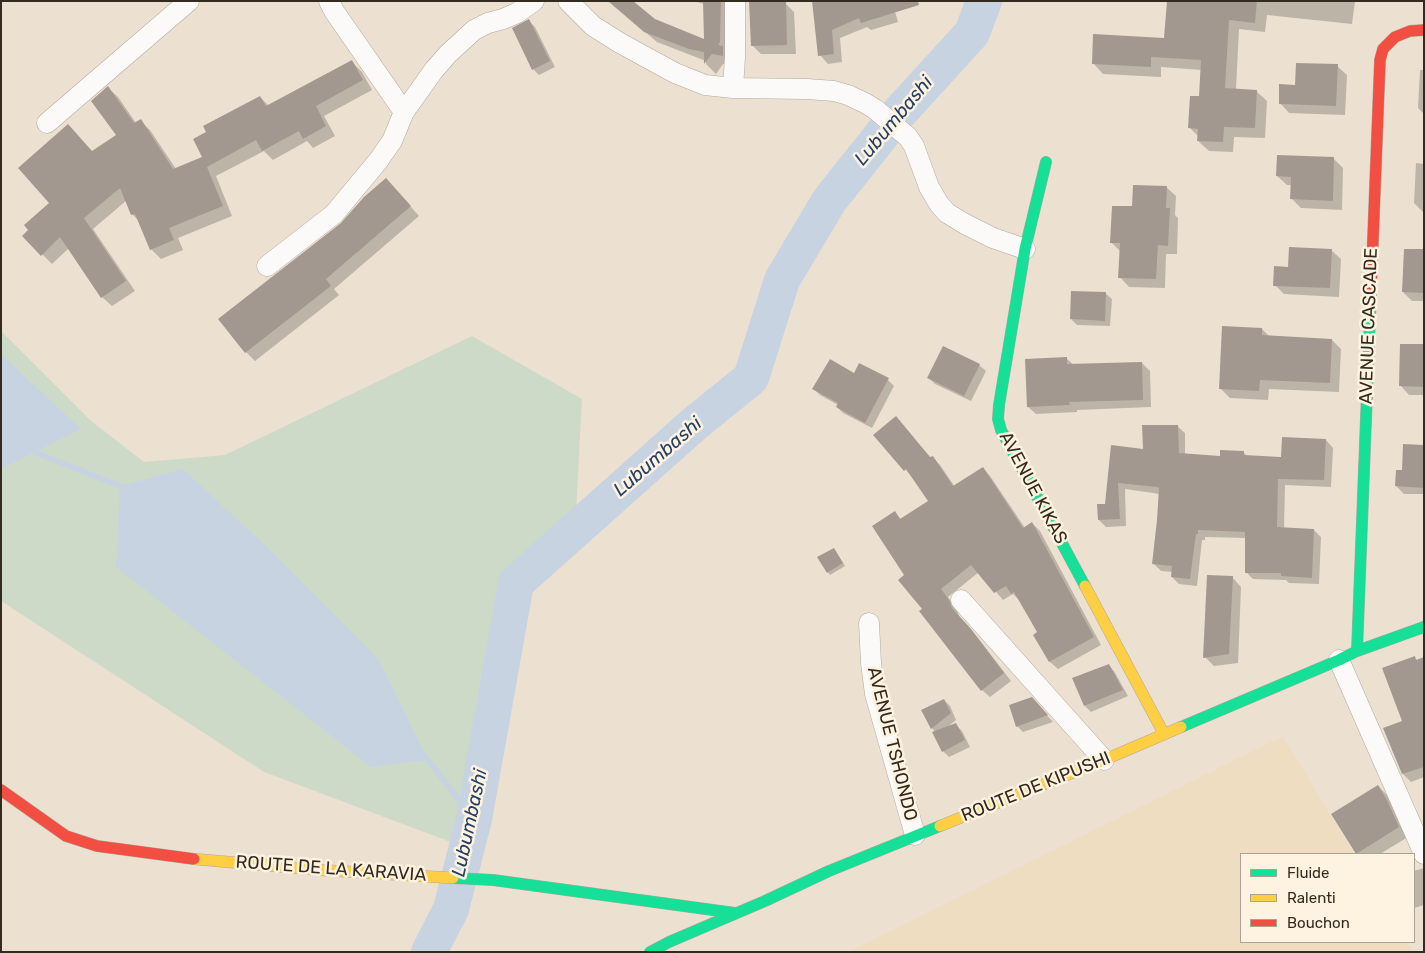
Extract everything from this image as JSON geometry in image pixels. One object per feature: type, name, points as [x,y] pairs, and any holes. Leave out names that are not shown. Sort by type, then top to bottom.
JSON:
[{"type":"main road","name":"AVENUE CASCADE","points":[[1357,651],[1380,60],[1383,49],[1395,37],[1410,31],[1424,30]]},
{"type":"main road","name":"AVENUE KIKAS","points":[[1046,162],[1024,249],[998,419],[1001,430],[1164,734]]},
{"type":"main road","name":"ROUTE DE KIPUSHI","points":[[650,952],[669,942],[766,901],[829,870],[1104,760],[1357,651],[1424,627]]},
{"type":"main road","name":"ROUTE DE LA KARAVIA","points":[[1,790],[66,836],[97,846],[320,870],[493,880],[735,913]]},
{"type":"street","points":[[47,123],[189,1]]},
{"type":"street","points":[[329,1],[404,112]]},
{"type":"street","points":[[267,266],[334,214],[392,141],[404,112],[434,70],[460,42],[474,30],[517,13],[534,1]]},
{"type":"street","points":[[568,1],[593,26],[620,43],[674,73],[705,85],[733,88],[834,91],[848,95],[875,109],[908,137],[914,146],[921,167],[938,204],[947,213],[993,238],[1024,249]]},
{"type":"street","points":[[733,88],[735,1]]},
{"type":"street","points":[[961,600],[1104,760]]},
{"type":"street","name":"AVENUE TSHONDO","points":[[869,623],[870,663],[876,694],[914,835]]},
{"type":"street","points":[[1339,660],[1424,854]]},
{"type":"shaded area","points":[[1283,736],[1353,853],[1240,853],[1240,943],[1408,943],[1413,952],[848,952]]},
{"type":"green space","points":[[1,331],[90,420],[144,462],[225,455],[472,336],[582,399],[576,513],[512,577],[491,726],[456,844],[264,772],[1,601]]},
{"type":"water","points":[[1,354],[81,429],[1,469]]},
{"type":"water","points":[[183,469],[269,549],[379,660],[428,760],[371,767],[116,567],[120,486]]},
{"type":"building","points":[[608,1],[633,1],[655,19],[704,39],[703,1],[721,1],[720,42],[718,45],[723,46],[723,56],[712,54],[704,64],[704,52],[689,49],[644,32]]},
{"type":"building","points":[[786,1],[787,45],[751,46],[749,2]]},
{"type":"building","points":[[812,1],[918,1],[919,5],[861,23],[859,18],[832,30],[834,54],[818,56]]},
{"type":"building","points":[[1167,1],[1257,1],[1255,23],[1229,20],[1225,88],[1257,90],[1255,128],[1224,127],[1223,142],[1197,141],[1198,129],[1188,128],[1190,96],[1199,96],[1201,60],[1151,57],[1151,67],[1092,64],[1093,34],[1164,38]]},
{"type":"building","points":[[529,19],[550,61],[532,70],[512,28]]},
{"type":"building","points":[[352,60],[363,80],[316,106],[326,126],[303,139],[299,131],[262,151],[256,140],[207,167],[223,206],[169,228],[174,240],[150,250],[135,214],[131,215],[120,188],[84,218],[126,281],[101,298],[60,237],[41,256],[22,236],[28,230],[24,225],[49,203],[18,168],[68,124],[92,151],[116,135],[91,101],[108,86],[134,123],[141,119],[173,169],[202,157],[193,139],[206,132],[203,126],[260,96],[266,106]]},
{"type":"building","points":[[1296,63],[1338,64],[1336,106],[1279,104],[1279,84],[1295,85]]},
{"type":"building","points":[[1277,155],[1334,157],[1333,201],[1290,199],[1291,177],[1276,176]]},
{"type":"building","points":[[386,178],[411,206],[326,279],[331,286],[245,353],[218,319],[341,223],[364,197]]},
{"type":"building","points":[[1133,185],[1167,186],[1166,208],[1170,208],[1168,246],[1158,245],[1156,279],[1118,278],[1120,243],[1110,243],[1112,206],[1132,206]]},
{"type":"building","points":[[1289,247],[1332,249],[1330,288],[1273,286],[1274,266],[1288,267]]},
{"type":"building","points":[[1404,249],[1424,249],[1424,293],[1402,292]]},
{"type":"building","points":[[1071,291],[1106,292],[1105,321],[1070,319]]},
{"type":"building","points":[[1222,326],[1262,328],[1262,335],[1332,339],[1330,383],[1260,380],[1259,391],[1219,389]]},
{"type":"building","points":[[1400,344],[1424,344],[1424,387],[1399,386]]},
{"type":"building","points":[[943,346],[980,364],[964,396],[927,378]]},
{"type":"building","points":[[1067,357],[1067,364],[1142,362],[1143,400],[1069,402],[1070,405],[1027,407],[1025,359]]},
{"type":"building","points":[[830,359],[854,373],[859,363],[889,378],[865,423],[836,407],[838,403],[812,389]]},
{"type":"building","points":[[896,416],[930,457],[933,456],[953,486],[983,467],[1023,528],[1032,522],[1094,637],[1049,662],[1033,635],[1037,632],[1014,592],[1011,594],[1006,586],[994,593],[971,565],[941,589],[952,608],[971,629],[1004,673],[981,691],[919,611],[922,609],[898,580],[904,575],[872,526],[895,511],[900,519],[928,501],[906,469],[904,471],[873,435]]},
{"type":"building","points":[[1142,425],[1178,425],[1179,453],[1220,456],[1220,450],[1244,451],[1244,455],[1281,457],[1282,437],[1326,439],[1324,480],[1278,479],[1277,527],[1314,529],[1312,578],[1281,576],[1281,573],[1245,573],[1245,532],[1198,530],[1190,579],[1171,577],[1172,566],[1152,564],[1157,520],[1159,488],[1157,487],[1118,483],[1120,519],[1098,520],[1097,504],[1105,504],[1111,445],[1143,449]]},
{"type":"building","points":[[1403,444],[1424,445],[1424,488],[1395,486],[1396,470],[1402,470]]},
{"type":"building","points":[[834,548],[843,563],[827,573],[817,557]]},
{"type":"building","points":[[1207,575],[1233,576],[1229,654],[1203,658]]},
{"type":"building","points":[[1415,656],[1416,660],[1424,657],[1424,767],[1402,774],[1383,728],[1402,721],[1382,668]]},
{"type":"building","points":[[1109,664],[1123,690],[1084,706],[1072,678]]},
{"type":"building","points":[[1032,697],[1048,715],[1016,727],[1009,705]]},
{"type":"building","points":[[944,699],[951,713],[931,729],[921,710]]},
{"type":"building","points":[[956,723],[965,740],[942,752],[932,732]]},
{"type":"building","points":[[1378,785],[1399,827],[1355,853],[1331,814]]},
{"type":"waterway","name":"Lubumbashi","points":[[429,952],[451,909],[474,819],[516,583],[693,425],[751,378],[782,280],[829,201],[899,113],[972,33],[984,1]]},
{"type":"waterway","points":[[28,447],[34,452],[120,486],[125,491]]},
{"type":"waterway","points":[[423,755],[474,819]]},
{"type":"traffic: fast","points":[[1046,162],[1025,249],[998,419],[1001,430],[1085,586]]},
{"type":"traffic: fast","points":[[1357,651],[1371,290]]},
{"type":"traffic: fast","points":[[1181,727],[1357,651],[1424,627]]},
{"type":"traffic: fast","points":[[650,952],[829,871],[940,826]]},
{"type":"traffic: fast","points":[[453,878],[493,880],[735,913]]},
{"type":"traffic: slow","points":[[1085,586],[1164,734]]},
{"type":"traffic: slow","points":[[940,826],[1181,727]]},
{"type":"traffic: slow","points":[[194,859],[320,870],[453,878]]},
{"type":"traffic: jam","points":[[1371,290],[1380,60],[1383,49],[1395,37],[1410,31],[1424,30]]},
{"type":"traffic: jam","points":[[1,790],[66,836],[97,846],[194,859]]}]
